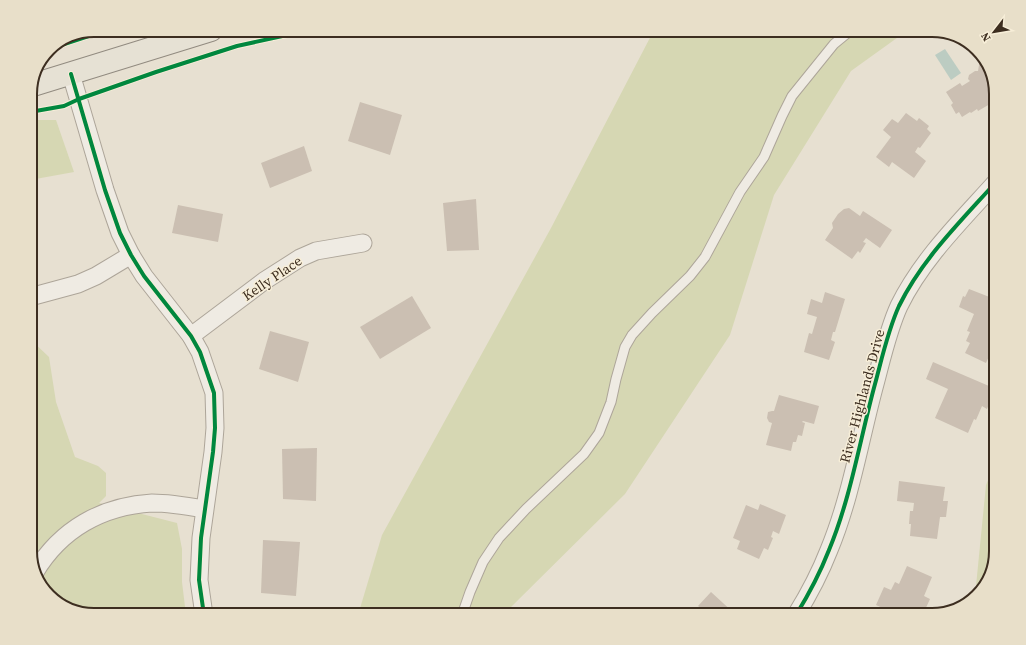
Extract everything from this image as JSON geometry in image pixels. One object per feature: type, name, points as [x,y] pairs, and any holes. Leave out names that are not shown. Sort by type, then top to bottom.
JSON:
[{"type":"main road","points":[[38,83],[189,37]]},
{"type":"street","points":[[71,74],[113,215],[120,233],[144,276],[191,336],[200,352],[214,393],[215,428],[213,452],[201,538],[199,580],[203,608]]},
{"type":"street","name":"River Highlands Drive","points":[[800,608],[819,574],[838,526],[886,344],[900,305],[938,246],[989,190]]},
{"type":"street","name":"Kelly Place","points":[[191,336],[264,281],[300,258],[316,251],[363,243]]},
{"type":"street","points":[[37,295],[78,284],[96,276],[131,255]]},
{"type":"street","points":[[39,565],[44,557],[62,538],[99,514],[116,509],[153,503],[204,509]]},
{"type":"lane","points":[[464,608],[483,562],[499,538],[526,509],[584,454],[599,433],[610,402],[626,347],[632,335],[648,317],[690,276],[705,257],[740,192],[764,157],[792,96],[834,44],[842,37]]},
{"type":"green space","points":[[650,37],[898,37],[851,71],[774,195],[730,335],[625,494],[510,608],[360,608],[382,535],[551,228]]},
{"type":"green space","points":[[37,120],[56,120],[74,172],[37,179]]},
{"type":"green space","points":[[37,346],[49,357],[56,402],[75,457],[98,466],[106,473],[106,496],[99,503],[177,523],[182,549],[182,582],[185,608],[87,608],[72,604],[56,594],[47,583],[40,569],[37,555]]},
{"type":"green space","points":[[989,478],[989,558],[985,573],[976,587],[986,485]]},
{"type":"shaded area","points":[[945,49],[961,73],[951,80],[935,55]]},
{"type":"building","points":[[979,63],[988,83],[989,105],[978,111],[977,109],[962,117],[959,112],[956,114],[951,105],[953,103],[946,92],[960,83],[962,86],[970,81],[968,79],[969,75],[975,71],[978,71]]},
{"type":"building","points":[[360,102],[402,115],[390,155],[348,141]]},
{"type":"building","points":[[906,113],[917,121],[919,118],[929,126],[927,129],[931,133],[920,148],[918,147],[915,152],[926,161],[914,178],[892,162],[889,167],[876,157],[891,137],[883,130],[892,119],[898,123]]},
{"type":"building","points":[[304,146],[312,171],[270,188],[261,163]]},
{"type":"building","points":[[476,199],[479,250],[447,251],[443,203]]},
{"type":"building","points":[[178,205],[223,214],[218,242],[172,233]]},
{"type":"building","points":[[849,208],[860,216],[863,211],[892,230],[880,248],[866,238],[863,242],[866,243],[860,253],[858,251],[852,259],[825,240],[833,228],[832,223],[838,214],[844,209]]},
{"type":"building","points":[[969,289],[989,297],[989,356],[986,363],[965,353],[970,343],[966,341],[970,332],[967,331],[974,314],[959,307],[963,296],[965,297]]},
{"type":"building","points":[[825,292],[845,299],[835,332],[833,332],[831,340],[835,342],[829,360],[804,352],[809,333],[812,334],[817,317],[807,314],[811,299],[822,303]]},
{"type":"building","points":[[412,296],[431,328],[380,359],[360,327]]},
{"type":"building","points":[[270,331],[309,342],[298,382],[259,369]]},
{"type":"building","points":[[933,362],[989,386],[989,405],[987,409],[982,406],[968,433],[935,418],[948,389],[926,379]]},
{"type":"building","points":[[779,395],[819,406],[814,424],[802,422],[805,423],[802,436],[798,435],[796,442],[793,442],[791,451],[766,445],[772,423],[769,422],[767,418],[768,412],[774,411]]},
{"type":"building","points":[[317,448],[316,501],[283,499],[282,449]]},
{"type":"building","points":[[899,481],[945,487],[943,501],[948,501],[946,517],[940,517],[937,539],[910,536],[910,511],[913,511],[914,503],[897,501]]},
{"type":"building","points":[[760,504],[786,515],[779,534],[773,531],[771,537],[773,538],[768,550],[764,548],[759,559],[737,549],[740,541],[733,538],[746,505],[758,510]]},
{"type":"building","points":[[263,540],[300,542],[296,596],[261,593]]},
{"type":"building","points":[[907,566],[932,577],[924,596],[930,599],[926,608],[883,608],[876,605],[884,587],[891,590],[895,582],[899,584]]},
{"type":"building","points":[[711,592],[728,608],[701,608],[698,606]]},
{"type":"cycle path","points":[[37,111],[64,106],[79,99],[156,72],[237,46],[278,37]]},
{"type":"cycle path","points":[[71,42],[80,39]]},
{"type":"cycle path","points":[[71,74],[105,190],[120,233],[144,276],[191,336],[200,352],[214,393],[215,428],[213,452],[201,538],[199,580],[203,608]]},
{"type":"cycle path","points":[[800,608],[826,559],[837,530],[886,344],[899,306],[908,289],[931,256],[989,190]]}]
